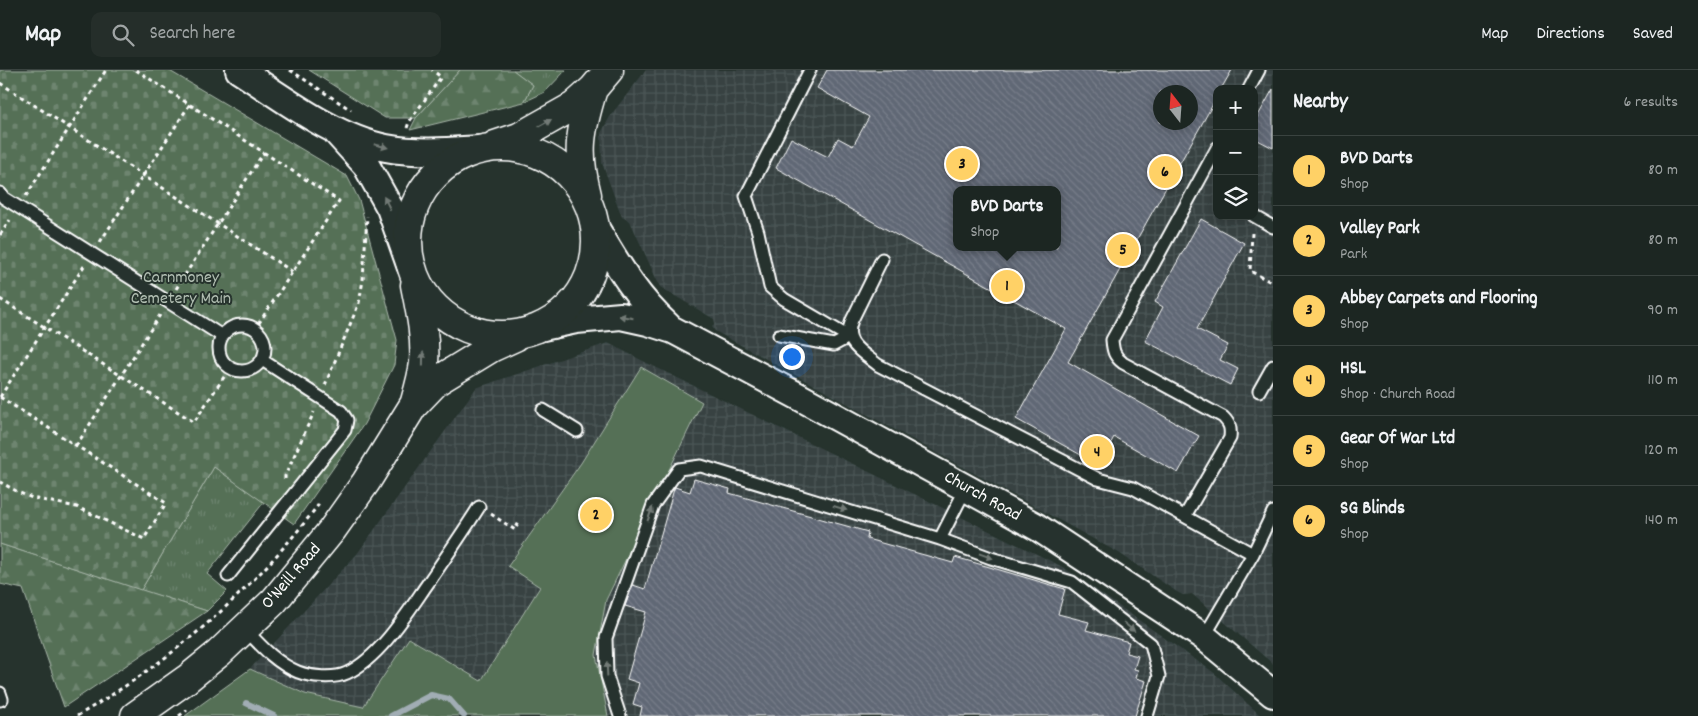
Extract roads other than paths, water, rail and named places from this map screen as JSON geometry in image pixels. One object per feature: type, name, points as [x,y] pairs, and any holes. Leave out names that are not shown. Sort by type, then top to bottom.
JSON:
[{"type":"main road","points":[[532,330],[505,336],[492,335],[465,328],[447,318],[431,304],[419,288],[411,267],[407,244],[409,222],[416,202],[427,183],[442,168],[461,156],[519,137],[574,106],[601,80]]},
{"type":"main road","points":[[592,215],[580,158],[581,130],[601,80]]},
{"type":"main road","points":[[483,149],[506,147],[526,150],[546,158],[564,169],[578,185],[592,215]]},
{"type":"main road","name":"O'Neill Road","points":[[135,716],[187,679],[245,630],[274,601],[332,530],[366,482],[414,406],[438,380],[490,348],[556,318],[572,304],[584,287],[592,268],[596,247],[592,215]]},
{"type":"main road","name":"O'Neill Road","points":[[411,267],[422,320],[424,361],[414,406]]},
{"type":"street","points":[[239,70],[335,130],[386,148],[435,153],[483,149]]},
{"type":"street","points":[[335,130],[366,165],[390,208],[411,267]]},
{"type":"street","name":"Church Road","points":[[592,215],[632,287],[651,311],[673,330]]},
{"type":"street","name":"Church Road","points":[[532,330],[576,320],[621,316],[673,330],[1045,532],[1204,637],[1273,694]]},
{"type":"lane","points":[[810,70],[746,196],[758,232],[770,287],[784,299],[849,337],[854,345],[878,365],[1098,479],[1133,488],[1253,554]]},
{"type":"lane","points":[[1251,85],[1259,70]]},
{"type":"lane","points":[[1185,516],[1230,438],[1231,430],[1229,423],[1223,417],[1123,363],[1116,357],[1112,340],[1213,155]]},
{"type":"lane","points":[[0,193],[4,198],[222,336]]},
{"type":"lane","points":[[1253,221],[1273,227]]},
{"type":"lane","points":[[849,337],[849,327],[882,259]]},
{"type":"lane","points":[[242,325],[255,329],[265,344],[262,360],[252,370],[237,371],[230,368],[225,364],[219,350],[222,336],[234,326],[242,325]]},
{"type":"lane","points":[[779,335],[834,344],[849,337]]},
{"type":"lane","points":[[228,576],[344,430],[347,420],[342,411],[262,360]]},
{"type":"lane","points":[[1259,391],[1273,366]]},
{"type":"lane","points":[[543,410],[578,431]]},
{"type":"lane","points":[[620,716],[607,676],[606,638],[653,505],[680,470],[700,466],[940,539],[991,558],[1072,582],[1151,644],[1159,676],[1147,716]]},
{"type":"lane","points":[[940,539],[966,488]]},
{"type":"lane","points":[[245,630],[272,656],[299,672],[327,676],[346,674],[363,663],[406,615],[458,541],[479,507]]},
{"type":"lane","points":[[1204,637],[1253,554],[1273,512]]},
{"type":"lane","points":[[0,693],[2,699],[0,700]]},
{"type":"waterway","points":[[391,716],[431,695],[449,699],[464,716]]},
{"type":"waterway","points":[[246,703],[274,716]]},
{"type":"place","name":"Abbey Carpets and Flooring","points":[[962,164]]},
{"type":"place","name":"SG Blinds","points":[[1165,172]]},
{"type":"place","name":"Gear Of War Ltd","points":[[1123,250]]},
{"type":"place","name":"BVD Darts","points":[[1007,286]]},
{"type":"place","name":"HSL","points":[[1097,452]]},
{"type":"place","name":"Valley Park","points":[[596,515]]},
{"type":"park label","name":"Carnmoney Cemetery Main","points":[[181,288]]}]
